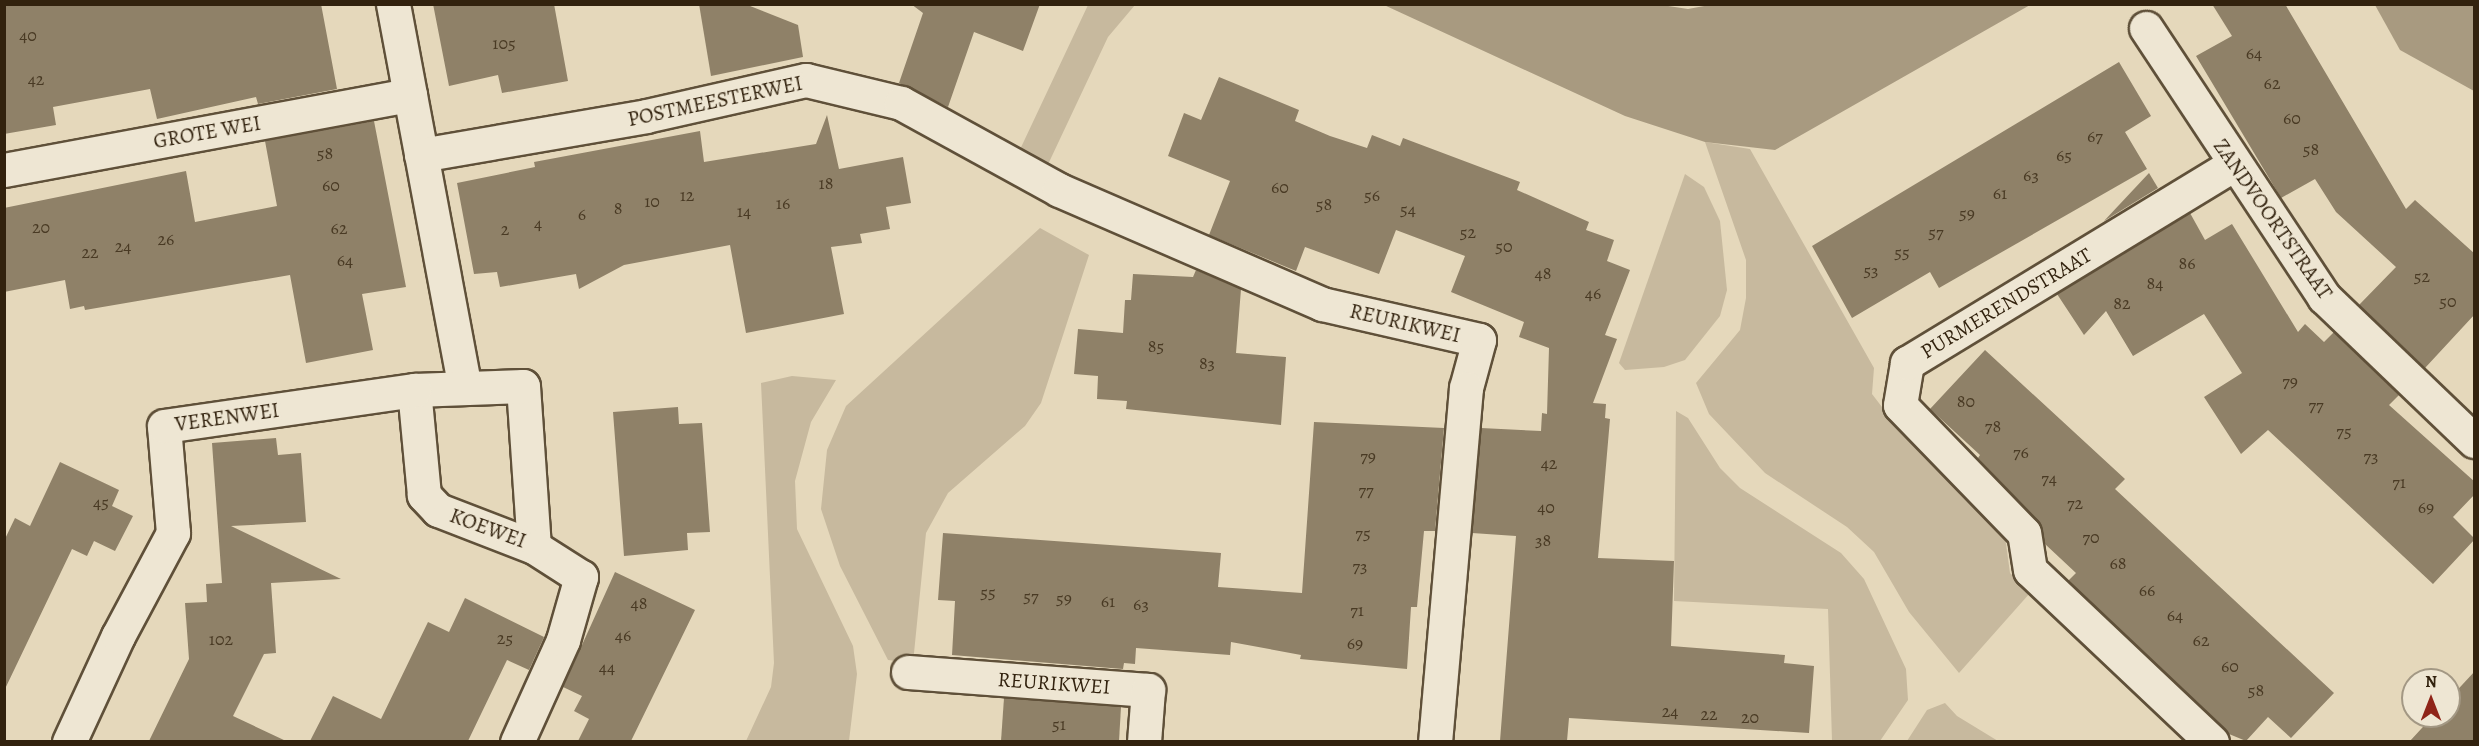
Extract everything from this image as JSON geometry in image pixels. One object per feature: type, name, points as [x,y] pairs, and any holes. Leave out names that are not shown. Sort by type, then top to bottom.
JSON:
[{"type":"street","points":[[393,4],[465,387]]},
{"type":"street","name":"ZANDVOORTSTRAAT","points":[[2146,28],[2233,165],[2324,297],[2475,441]]},
{"type":"street","name":"POSTMEESTERWEI","points":[[421,155],[646,117],[806,80],[901,103],[1059,190]]},
{"type":"street","name":"GROTE WEI","points":[[4,170],[410,95]]},
{"type":"street","name":"PURMERENDSTRAAT","points":[[2212,741],[2030,570],[2024,533],[1900,405],[1907,363],[2233,165]]},
{"type":"street","name":"REURIKWEI","points":[[1059,190],[1322,304],[1479,340],[1466,388],[1435,741]]},
{"type":"street","name":"KOEWEI","points":[[523,386],[534,547],[438,510],[424,495],[414,390],[523,386]]},
{"type":"street","name":"VERENWEI","points":[[69,741],[118,636],[173,533],[164,426],[414,390]]},
{"type":"street","points":[[517,741],[563,639],[582,577],[534,547]]},
{"type":"street","name":"REURIKWEI","points":[[908,672],[1148,690],[1144,741]]},
{"type":"shaded area","points":[[1655,4],[1688,9],[1715,4],[2030,5],[1775,150],[1705,142],[1625,116],[1384,5]]},
{"type":"shaded area","points":[[1088,5],[1135,5],[1108,37],[1043,175],[1015,160]]},
{"type":"shaded area","points":[[2375,5],[2474,5],[2474,91],[2400,50]]},
{"type":"shaded area","points":[[1705,142],[1750,149],[1874,368],[1872,394],[1895,424],[2004,529],[2010,573],[2030,593],[1959,673],[1909,612],[1874,552],[1847,527],[1765,473],[1709,414],[1696,383],[1740,330],[1746,298],[1746,260]]},
{"type":"shaded area","points":[[1685,174],[1704,187],[1720,221],[1727,290],[1720,316],[1685,360],[1664,367],[1625,370],[1619,363]]},
{"type":"shaded area","points":[[1040,228],[1089,255],[1041,403],[1025,426],[948,493],[926,533],[913,663],[888,660],[840,566],[821,509],[827,450],[846,406]]},
{"type":"shaded area","points":[[792,376],[836,380],[811,422],[795,481],[797,529],[853,646],[857,674],[849,741],[746,741],[771,687],[774,663],[761,383]]},
{"type":"shaded area","points":[[1676,411],[1688,418],[1720,468],[1740,488],[1841,553],[1864,579],[1906,669],[1908,700],[1880,741],[1832,741],[1828,609],[1674,601]]},
{"type":"shaded area","points":[[1945,703],[1957,716],[1998,741],[1907,741],[1927,710]]},
{"type":"building","points":[[4,4],[321,4],[337,89],[258,104],[256,97],[157,119],[150,89],[53,107],[56,125],[4,134]]},
{"type":"building","points":[[433,4],[554,4],[568,81],[502,93],[498,75],[449,86]]},
{"type":"building","points":[[699,4],[745,4],[798,25],[803,57],[711,76]]},
{"type":"building","points":[[911,4],[1040,4],[1023,51],[974,32],[948,107],[899,83],[923,13]]},
{"type":"building","points":[[2212,4],[2285,4],[2406,209],[2415,200],[2475,254],[2475,314],[2425,368],[2359,305],[2396,267],[2336,212],[2315,179],[2281,198],[2196,56],[2232,36]]},
{"type":"building","points":[[2119,62],[2151,116],[2125,132],[2147,169],[1939,288],[1930,272],[1852,318],[1812,246]]},
{"type":"building","points":[[1219,77],[1299,110],[1295,121],[1330,136],[1367,148],[1372,135],[1400,146],[1403,138],[1520,182],[1517,190],[1589,222],[1586,230],[1614,240],[1607,261],[1630,270],[1605,335],[1617,339],[1593,403],[1606,404],[1605,418],[1610,419],[1598,558],[1674,561],[1671,646],[1785,655],[1784,663],[1814,666],[1809,733],[1569,718],[1567,741],[1500,741],[1516,536],[1472,533],[1481,428],[1541,431],[1542,413],[1547,414],[1549,348],[1519,337],[1524,322],[1451,292],[1465,256],[1396,230],[1379,274],[1305,247],[1296,271],[1209,235],[1230,181],[1168,156],[1184,113],[1201,120]]},
{"type":"building","points":[[827,115],[839,169],[903,157],[911,203],[886,207],[890,229],[860,234],[862,243],[831,247],[844,314],[746,333],[730,245],[624,265],[579,289],[576,274],[500,287],[497,272],[474,274],[457,183],[535,167],[534,162],[700,131],[704,162],[816,144]]},
{"type":"building","points":[[374,121],[406,287],[362,294],[373,350],[306,363],[290,275],[85,310],[84,306],[70,309],[65,280],[4,292],[4,208],[186,171],[195,222],[277,206],[265,141]]},
{"type":"building","points":[[2149,173],[2158,188],[2104,221]]},
{"type":"building","points":[[2190,213],[2205,240],[2232,224],[2298,332],[2305,324],[2324,342],[2334,332],[2399,395],[2389,405],[2475,482],[2475,494],[2453,517],[2475,539],[2433,584],[2268,430],[2241,454],[2204,397],[2242,373],[2204,314],[2133,356],[2106,311],[2084,335],[2057,294]]},
{"type":"building","points":[[1196,270],[1241,289],[1236,353],[1286,357],[1281,425],[1126,409],[1127,401],[1097,399],[1098,376],[1074,374],[1078,329],[1123,333],[1125,300],[1131,300],[1133,274],[1193,277]]},
{"type":"building","points":[[1985,350],[2125,479],[2115,489],[2334,693],[2291,738],[2268,717],[2246,741],[2229,734],[2068,581],[2076,573],[2045,544],[2037,520],[1978,458],[1980,455],[1930,409]]},
{"type":"building","points":[[678,407],[679,424],[702,423],[710,532],[687,533],[688,550],[624,556],[613,412]]},
{"type":"building","points":[[1314,422],[1444,428],[1435,531],[1424,531],[1417,607],[1411,607],[1407,669],[1300,659],[1301,655],[1231,642],[1230,655],[1136,648],[1135,664],[1124,663],[1123,669],[952,655],[955,601],[938,600],[943,533],[1221,553],[1218,587],[1302,593]]},
{"type":"building","points":[[276,438],[278,455],[301,453],[306,522],[231,526],[341,579],[271,583],[276,653],[264,654],[233,716],[286,741],[149,741],[189,659],[185,603],[207,602],[206,584],[222,583],[212,443]]},
{"type":"building","points":[[60,462],[119,490],[112,506],[133,516],[115,551],[94,541],[87,556],[72,549],[4,691],[4,541],[15,518],[30,526]]},
{"type":"building","points":[[615,572],[695,610],[631,741],[578,741],[589,719],[574,711],[582,696],[563,687]]},
{"type":"building","points":[[465,598],[544,637],[529,670],[507,660],[468,741],[310,741],[333,696],[381,719],[428,622],[449,632]]},
{"type":"building","points":[[2475,671],[2475,741],[2410,741],[2422,728],[2461,728],[2461,686]]},
{"type":"building","points":[[1004,698],[1121,707],[1119,741],[1001,741]]}]
